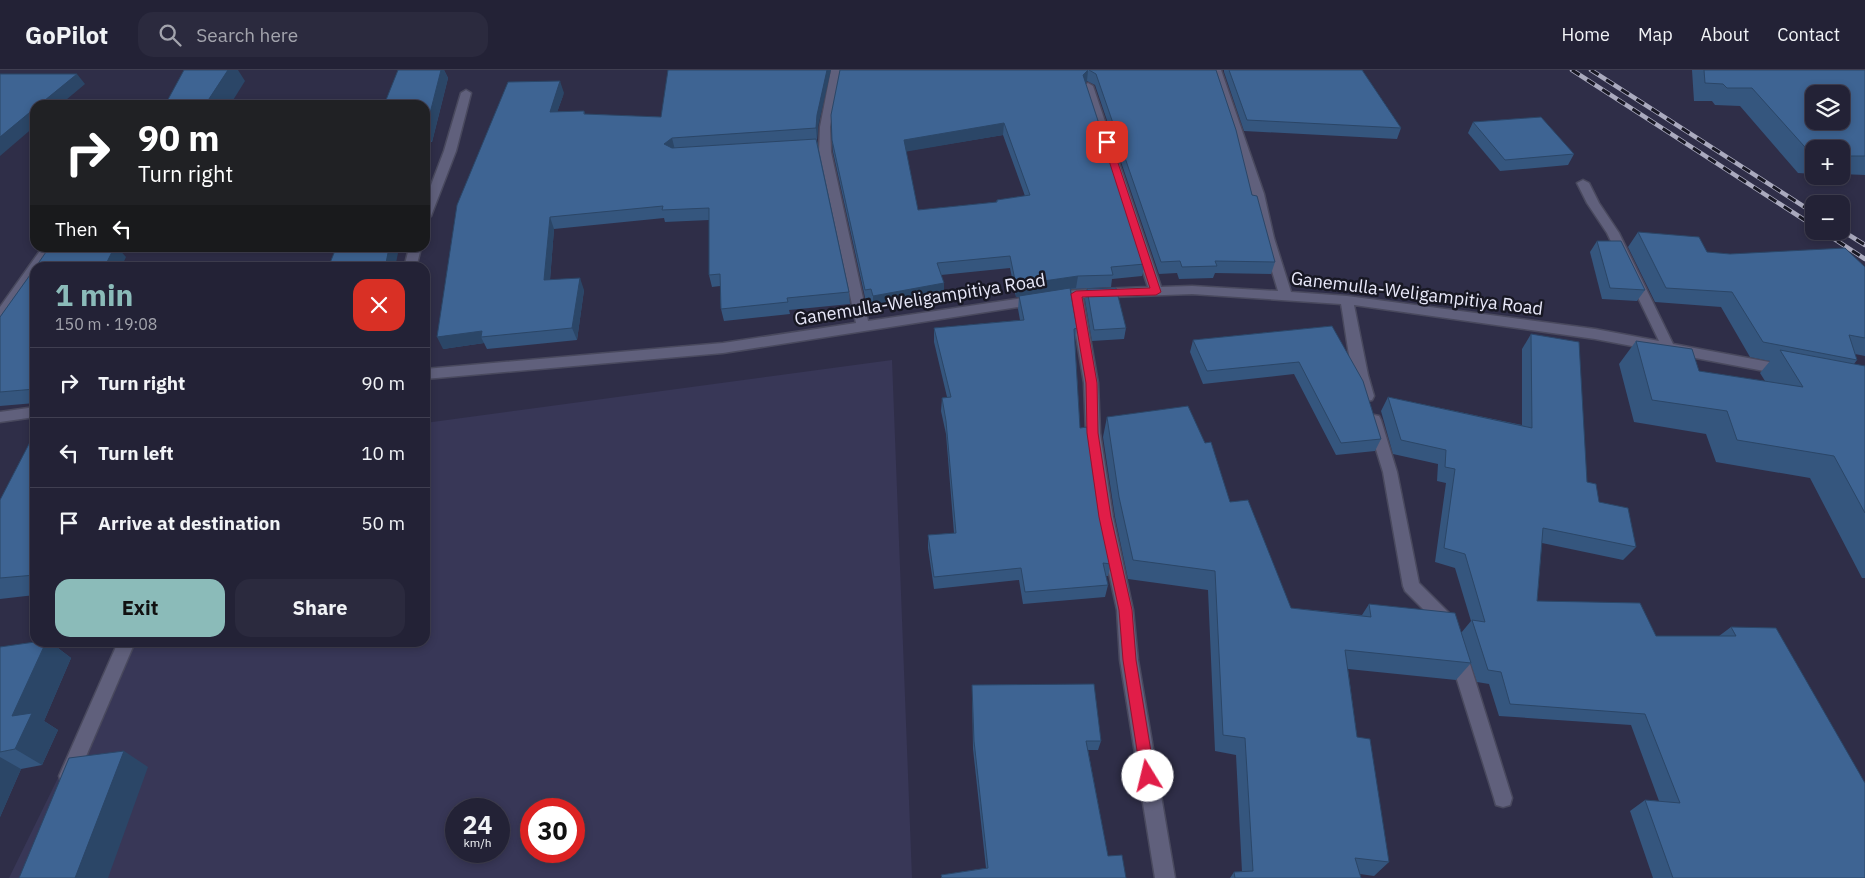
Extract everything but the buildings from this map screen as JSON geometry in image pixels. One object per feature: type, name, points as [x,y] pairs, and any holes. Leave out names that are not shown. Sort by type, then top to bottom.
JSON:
[{"type":"street","points":[[836,70],[820,145],[825,152],[843,243],[863,327]]},
{"type":"street","points":[[1216,70],[1258,194],[1268,238],[1286,296]]},
{"type":"street","points":[[1088,86],[1156,292]]},
{"type":"street","points":[[430,203],[450,151],[466,93]]},
{"type":"street","points":[[1583,183],[1593,203],[1613,234],[1668,347]]},
{"type":"street","points":[[0,317],[30,274]]},
{"type":"street","name":"Ganemulla-Weligampitiya Road","points":[[430,373],[723,348],[1076,294],[1192,290],[1346,300],[1595,334],[1799,373]]},
{"type":"street","points":[[1076,294],[1091,383],[1093,433],[1105,517],[1125,610],[1129,660],[1164,878]]},
{"type":"street","points":[[1346,300],[1360,375],[1390,472],[1411,586],[1448,622],[1503,798]]},
{"type":"street","points":[[0,417],[30,413]]},
{"type":"street","points":[[59,796],[126,647]]},
{"type":"shaded area","points":[[892,360],[912,878],[9,878],[122,647],[430,647],[430,422]]},
{"type":"railway","points":[[1572,70],[1805,220]]},
{"type":"railway","points":[[1591,70],[1805,207]]},
{"type":"railway","points":[[1850,236],[1865,245]]},
{"type":"railway","points":[[1836,240],[1865,259]]},
{"type":"route","points":[[1107,142],[1156,292],[1076,294],[1091,383],[1093,433],[1105,517],[1125,610],[1129,660],[1148,776]]}]
